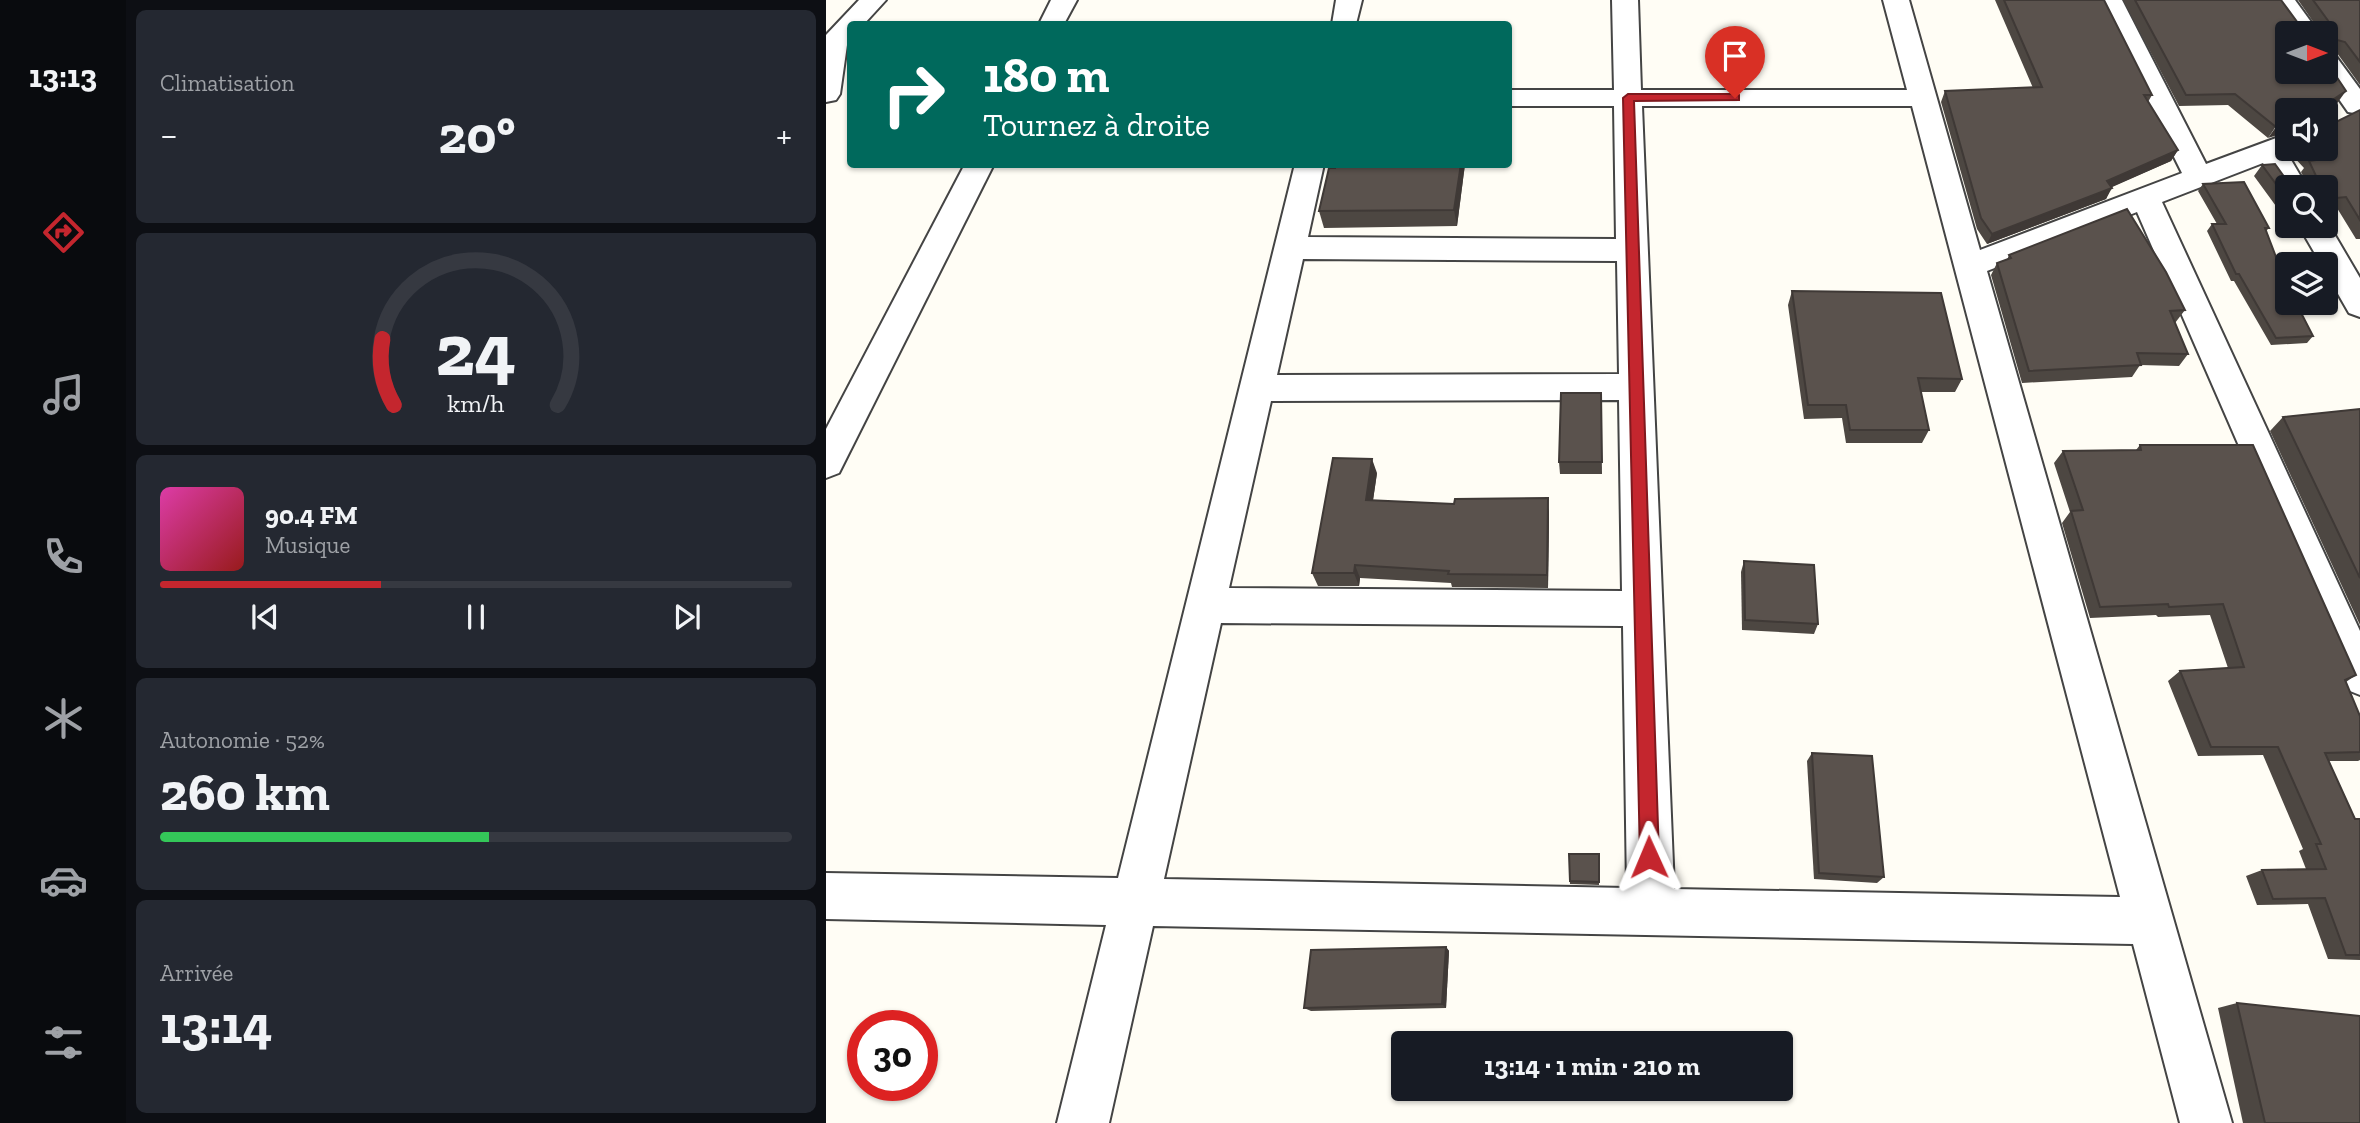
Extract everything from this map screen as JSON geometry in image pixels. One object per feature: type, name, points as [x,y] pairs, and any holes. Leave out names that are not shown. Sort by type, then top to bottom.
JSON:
[{"type":"street","points":[[854,21],[873,0]]},
{"type":"street","points":[[1054,21],[1064,0]]},
{"type":"street","points":[[1344,21],[1349,0]]},
{"type":"street","points":[[1625,0],[1651,912]]},
{"type":"street","points":[[1896,0],[2206,1123]]},
{"type":"street","points":[[2109,0],[2199,178]]},
{"type":"street","points":[[2282,0],[2297,21]]},
{"type":"street","points":[[826,94],[835,41],[847,28]]},
{"type":"street","points":[[2338,84],[2352,110]]},
{"type":"street","points":[[1512,97],[1923,98]]},
{"type":"street","points":[[1969,266],[2275,149]]},
{"type":"street","points":[[826,463],[977,168]]},
{"type":"street","points":[[1083,1123],[1309,168]]},
{"type":"street","points":[[2146,199],[2360,676]]},
{"type":"street","points":[[2321,238],[2360,305]]},
{"type":"street","points":[[1291,248],[1632,250]]},
{"type":"street","points":[[1257,388],[1637,387]]},
{"type":"street","points":[[1206,605],[1643,609]]},
{"type":"street","points":[[826,896],[2150,921]]},
{"type":"building","points":[[2004,0],[2104,0],[2152,95],[2144,95],[2178,150],[2107,181],[2112,188],[1992,234],[1981,218],[1945,91],[2042,87]]},
{"type":"building","points":[[2135,0],[2281,0],[2297,21],[2275,21],[2275,84],[2338,84],[2338,79],[2346,91],[2336,98],[2275,98],[2275,126],[2235,94],[2186,95]]},
{"type":"building","points":[[2313,0],[2360,0],[2360,62],[2345,42],[2338,40],[2338,21],[2328,21]]},
{"type":"building","points":[[2360,110],[2360,220],[2346,197],[2338,198],[2338,175],[2316,175],[2309,161],[2338,161],[2338,121]]},
{"type":"building","points":[[2275,164],[2283,175],[2275,175],[2275,183],[2262,165]]},
{"type":"building","points":[[1329,168],[1460,168],[1454,210],[1319,211]]},
{"type":"building","points":[[2244,182],[2269,228],[2265,228],[2275,254],[2275,315],[2302,315],[2313,336],[2276,338],[2239,274],[2236,274],[2212,224],[2226,224],[2203,184]]},
{"type":"building","points":[[2127,209],[2166,272],[2185,310],[2170,311],[2188,354],[2137,353],[2141,365],[2029,371],[1997,263],[2011,258],[2009,255]]},
{"type":"building","points":[[1792,291],[1941,293],[1962,379],[1918,378],[1929,430],[1850,430],[1846,405],[1808,405]]},
{"type":"building","points":[[1561,393],[1601,393],[1602,462],[1559,462]]},
{"type":"building","points":[[2360,409],[2360,578],[2283,417]]},
{"type":"building","points":[[2140,445],[2253,445],[2356,675],[2345,680],[2360,716],[2360,752],[2325,753],[2355,819],[2360,819],[2360,955],[2346,955],[2325,898],[2273,899],[2262,870],[2326,869],[2316,844],[2321,844],[2278,747],[2211,747],[2180,671],[2244,667],[2223,604],[2100,607],[2071,511],[2083,510],[2063,451],[2141,450]]},
{"type":"building","points":[[1333,458],[1372,459],[1366,500],[1454,504],[1455,499],[1548,498],[1547,575],[1448,574],[1449,571],[1355,565],[1354,573],[1312,573]]},
{"type":"building","points":[[1744,561],[1814,565],[1818,624],[1745,620]]},
{"type":"building","points":[[1812,753],[1872,756],[1884,877],[1819,873]]},
{"type":"building","points":[[1569,854],[1599,854],[1599,882],[1570,881]]},
{"type":"building","points":[[1446,947],[1442,1004],[1304,1008],[1311,950]]},
{"type":"building","points":[[2237,1003],[2360,1016],[2360,1123],[2265,1123]]},
{"type":"route","points":[[1649,857],[1628,98],[1735,98]]}]
